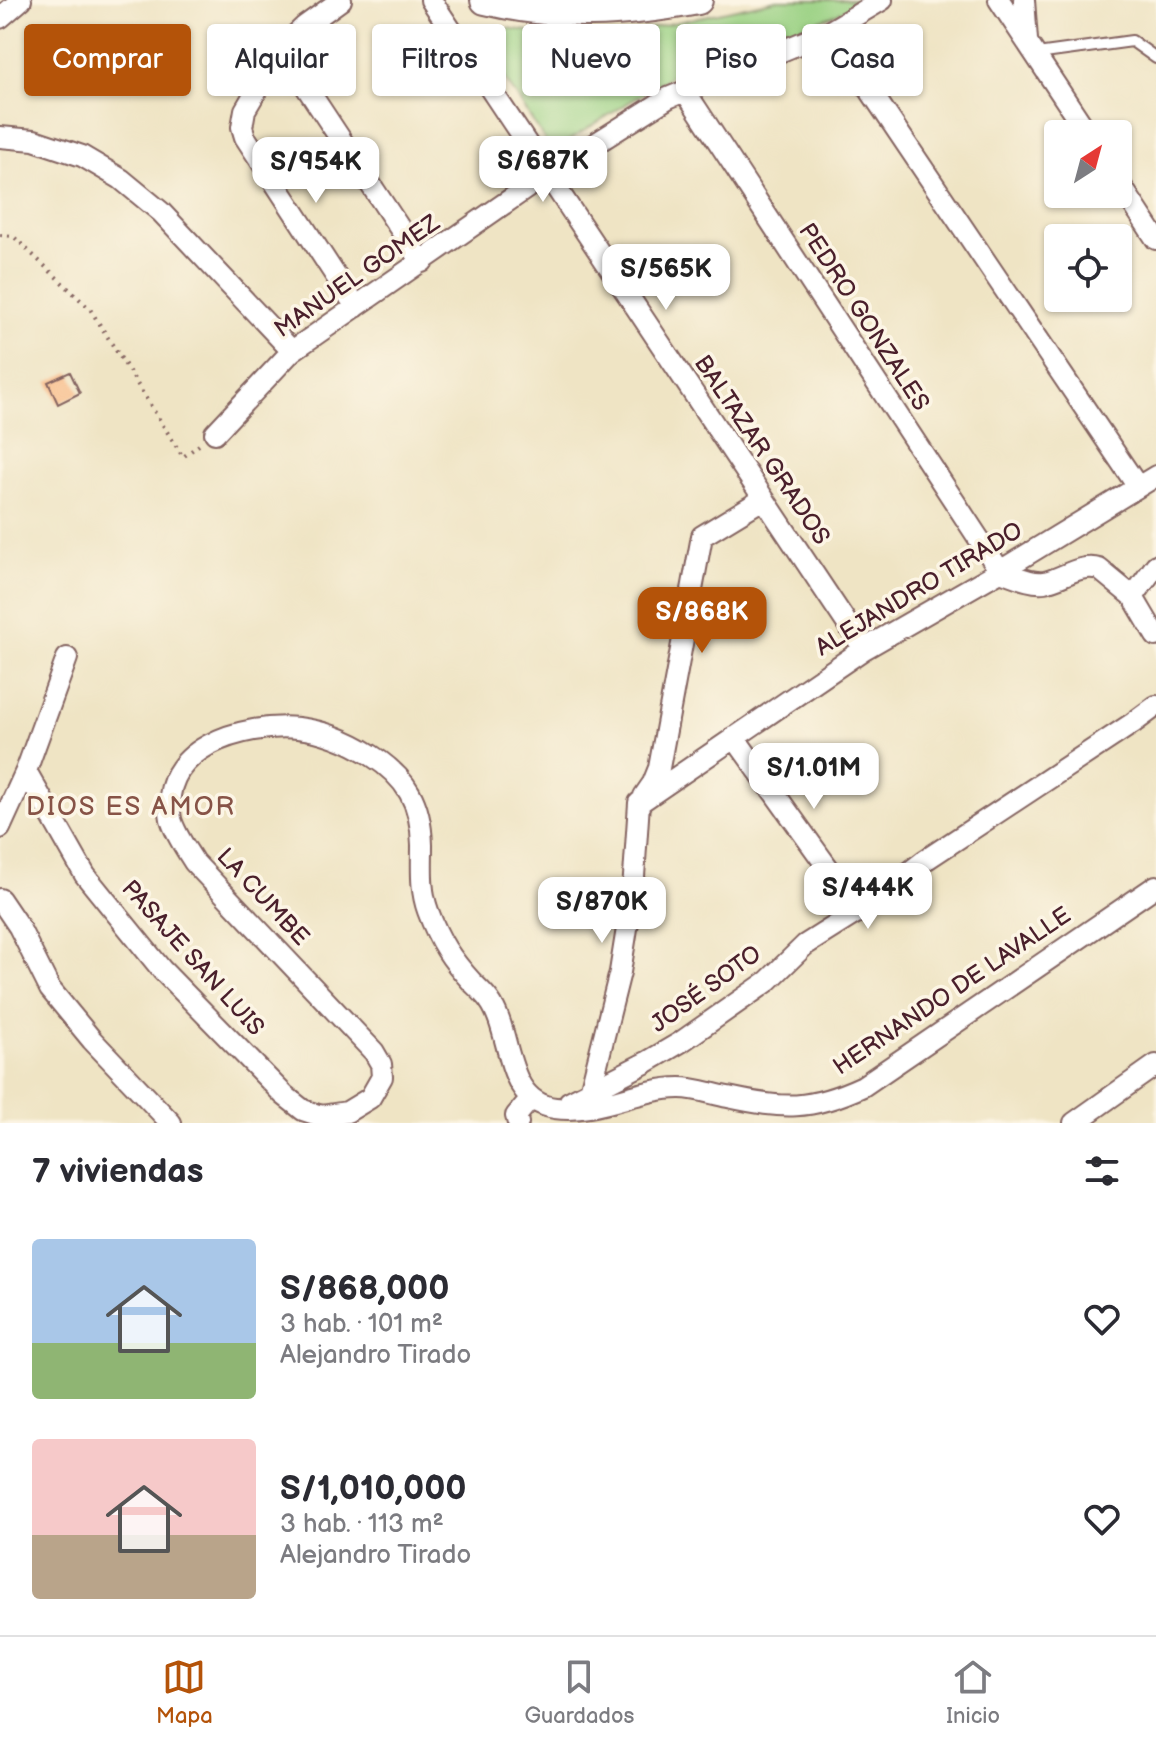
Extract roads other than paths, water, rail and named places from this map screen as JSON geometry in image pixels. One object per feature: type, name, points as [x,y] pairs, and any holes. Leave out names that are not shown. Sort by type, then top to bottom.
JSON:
[{"type":"street","points":[[0,18],[21,0]]},
{"type":"street","points":[[308,24],[341,0]]},
{"type":"street","name":"BALTAZAR GRADOS","points":[[431,0],[864,649]]},
{"type":"street","points":[[485,0],[517,8],[566,13],[598,6],[659,7],[698,0]]},
{"type":"street","name":"MANUEL GOMEZ","points":[[842,24],[882,0]]},
{"type":"street","points":[[999,0],[1079,120]]},
{"type":"street","points":[[1024,0],[1032,48]]},
{"type":"street","name":"MANUEL GOMEZ","points":[[215,433],[292,351],[547,174],[676,95]]},
{"type":"street","points":[[253,96],[245,110],[242,127],[245,137],[356,307]]},
{"type":"street","points":[[312,96],[422,262]]},
{"type":"street","name":"PEDRO GONZALES","points":[[688,96],[1000,571]]},
{"type":"street","points":[[874,96],[1138,487]]},
{"type":"street","points":[[0,137],[34,140],[82,156],[121,179],[161,212],[292,351]]},
{"type":"street","points":[[1132,202],[1156,239]]},
{"type":"street","name":"ALEJANDRO TIRADO","points":[[639,803],[864,649],[1156,476]]},
{"type":"street","points":[[590,1092],[620,972],[631,905],[639,803],[659,768],[702,536],[763,499]]},
{"type":"street","points":[[1133,597],[1156,565]]},
{"type":"street","points":[[1000,571],[1042,582],[1093,567],[1133,597],[1156,636]]},
{"type":"street","points":[[0,828],[26,771],[67,658]]},
{"type":"street","name":"JOSÉ SOTO","points":[[554,1108],[647,1062],[703,1026],[768,981],[805,945],[859,911],[965,832],[1156,706]]},
{"type":"street","name":"LA CUMBE","points":[[319,1120],[347,1112],[370,1098],[382,1077],[381,1064],[374,1052],[194,862],[171,820],[171,785],[177,772],[216,741],[238,732],[262,728],[300,728],[338,738],[375,757],[402,781],[411,793],[420,824],[422,887],[426,907],[441,943],[490,1001],[500,1022],[514,1070],[531,1098]]},
{"type":"street","points":[[734,737],[859,911]]},
{"type":"street","name":"PASAJE SAN LUIS","points":[[26,771],[85,875],[162,970],[284,1095],[319,1120]]},
{"type":"street","name":"HERNANDO DE LAVALLE","points":[[531,1098],[554,1108],[598,1105],[680,1088],[774,1106],[801,1106],[837,1098],[863,1086],[1156,886]]},
{"type":"street","points":[[0,899],[19,927],[50,989],[92,1040],[171,1123]]},
{"type":"street","points":[[1074,1123],[1104,1115],[1156,1065]]},
{"type":"street","points":[[518,1123],[516,1116],[531,1098]]},
{"type":"lane","points":[[1032,48],[1132,41],[1156,58]]},
{"type":"district","name":"DIOS ES AMOR","points":[[131,807]]}]
